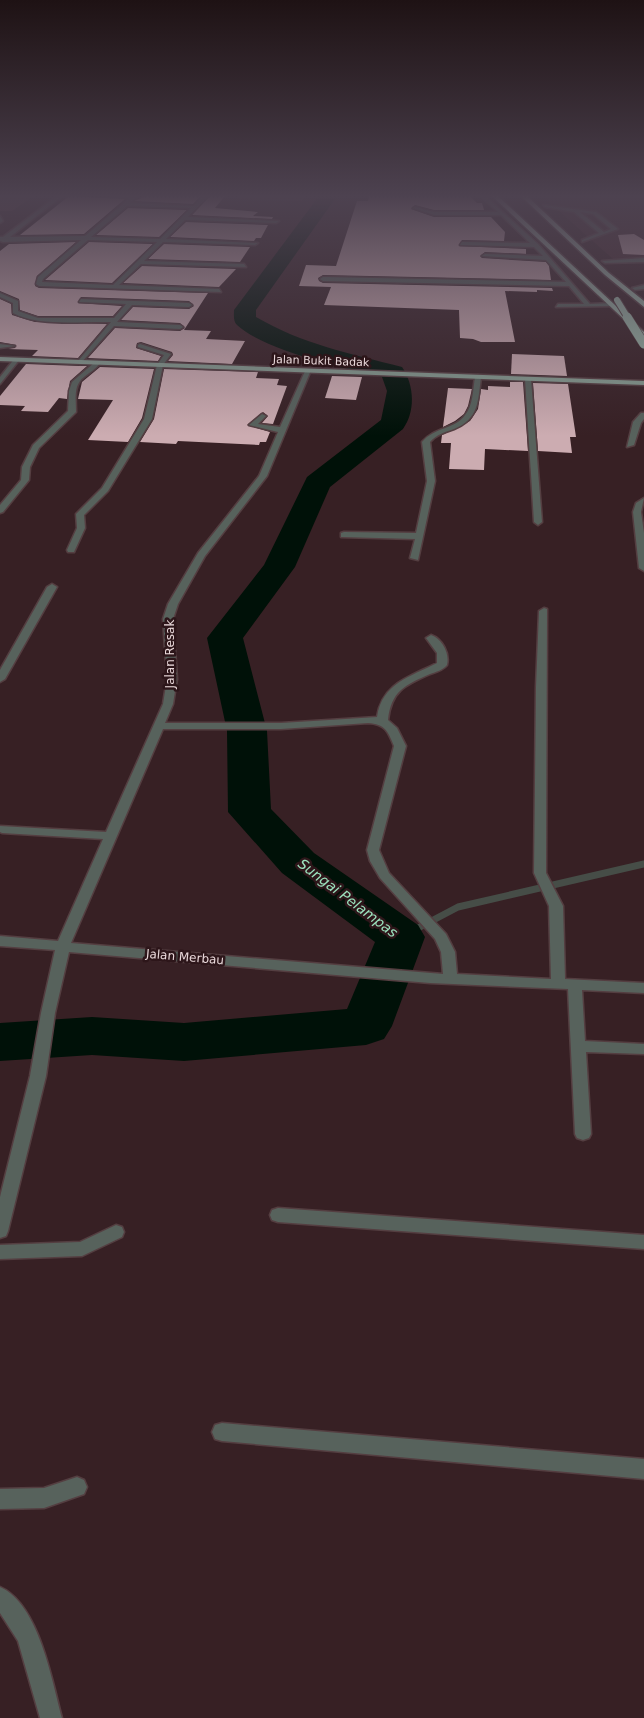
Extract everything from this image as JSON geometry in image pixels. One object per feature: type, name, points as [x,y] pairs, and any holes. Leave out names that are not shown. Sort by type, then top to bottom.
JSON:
[{"type":"highway","points":[[584,276],[614,303],[644,326]]},
{"type":"highway","points":[[585,276],[614,303],[644,336]]},
{"type":"highway","points":[[610,276],[642,301]]},
{"type":"highway","points":[[622,276],[635,288],[642,301]]},
{"type":"highway","points":[[614,303],[644,344]]},
{"type":"main road","name":"Jalan Bukit Badak","points":[[0,359],[643,382]]},
{"type":"street","points":[[42,276],[39,284],[219,291]]},
{"type":"street","points":[[114,287],[125,276]]},
{"type":"street","points":[[565,276],[589,306]]},
{"type":"street","points":[[323,279],[572,284]]},
{"type":"street","points":[[635,288],[644,287]]},
{"type":"street","points":[[75,307],[88,294]]},
{"type":"street","points":[[0,295],[16,302],[15,312],[24,318],[39,321],[71,316],[113,322],[180,327]]},
{"type":"street","points":[[81,301],[189,305]]},
{"type":"street","points":[[80,362],[130,303]]},
{"type":"street","points":[[558,306],[589,306],[614,303]]},
{"type":"street","points":[[0,346],[12,346]]},
{"type":"street","points":[[71,550],[81,528],[80,514],[106,489],[148,419],[160,365],[167,353],[140,346]]},
{"type":"street","points":[[0,382],[17,359]]},
{"type":"street","points":[[0,510],[24,480],[26,467],[36,447],[72,412],[73,386],[78,378],[94,368],[97,363]]},
{"type":"street","name":"Jalan Resak","points":[[0,1231],[38,1076],[48,1013],[63,946],[168,704],[172,679],[168,619],[173,604],[201,555],[263,476],[272,459],[282,430],[308,370]]},
{"type":"street","points":[[415,558],[431,481],[426,442],[438,432],[466,420],[471,414],[478,377]]},
{"type":"street","points":[[528,379],[531,455],[538,522]]},
{"type":"street","points":[[262,416],[253,425],[282,430]]},
{"type":"street","points":[[630,445],[637,422],[644,416]]},
{"type":"street","points":[[644,501],[639,505],[637,512],[644,568]]},
{"type":"street","points":[[344,535],[420,536]]},
{"type":"street","points":[[0,679],[52,587]]},
{"type":"street","points":[[544,611],[541,687],[540,872],[556,906],[558,985]]},
{"type":"street","points":[[382,721],[383,708],[390,694],[406,680],[442,665],[444,658],[442,650],[431,638]]},
{"type":"street","points":[[159,726],[281,726],[368,720],[382,721],[396,732],[400,746],[374,850],[384,875],[441,937],[448,952],[450,979],[644,988]]},
{"type":"street","points":[[2,829],[111,836]]},
{"type":"street","name":"Jalan Merbau","points":[[0,941],[450,979]]},
{"type":"street","points":[[575,985],[583,1134]]},
{"type":"street","points":[[578,1046],[644,1049]]},
{"type":"street","points":[[278,1215],[644,1242]]},
{"type":"street","points":[[0,1252],[82,1249],[116,1232]]},
{"type":"street","points":[[222,1432],[644,1469]]},
{"type":"street","points":[[0,1499],[44,1498],[76,1486]]},
{"type":"street","points":[[0,1598],[10,1606],[26,1633],[51,1718]]},
{"type":"building","points":[[0,276],[37,276],[35,286],[39,288],[208,293],[184,330],[211,331],[206,339],[245,341],[232,364],[168,361],[173,355],[172,352],[141,342],[137,343],[136,348],[161,356],[158,361],[88,358],[115,328],[180,331],[185,328],[180,323],[121,320],[133,307],[189,309],[194,306],[189,301],[81,297],[78,303],[122,306],[113,316],[38,316],[20,310],[19,299],[0,291]]},
{"type":"building","points":[[49,276],[119,276],[112,283],[45,280]]},
{"type":"building","points":[[131,276],[229,276],[219,287],[123,283]]},
{"type":"building","points":[[302,276],[321,276],[318,278],[323,283],[552,288],[553,291],[505,291],[515,342],[481,342],[460,338],[459,310],[324,305],[331,287],[299,286]]},
{"type":"building","points":[[377,276],[550,276],[551,280]]},
{"type":"building","points":[[0,299],[11,304],[12,315],[35,322],[107,324],[78,358],[32,356],[38,350],[8,349],[15,348],[16,345],[0,342]]},
{"type":"building","points":[[512,354],[564,356],[567,376],[511,374]]},
{"type":"building","points":[[26,364],[87,366],[70,381],[67,399],[59,398],[48,412],[21,411],[25,406],[0,405],[0,396]]},
{"type":"building","points":[[100,367],[154,369],[142,418],[128,442],[88,440],[113,400],[78,399],[82,382]]},
{"type":"building","points":[[164,369],[258,372],[256,378],[279,379],[277,385],[287,386],[273,424],[262,423],[268,416],[263,412],[247,425],[270,432],[266,442],[260,442],[259,445],[178,441],[176,444],[140,442],[154,419]]},
{"type":"building","points":[[332,376],[362,377],[356,400],[325,398]]},
{"type":"building","points":[[510,382],[523,382],[528,451],[485,449],[484,470],[449,469],[451,443],[441,443],[442,435],[470,421],[478,409],[481,389],[488,390],[488,386],[510,387]]},
{"type":"building","points":[[533,383],[568,384],[576,437],[570,437],[572,453],[538,451]]},
{"type":"building","points":[[448,388],[472,389],[464,414],[443,427]]},
{"type":"waterway","name":"Sungai Pelampas","points":[[0,1042],[92,1036],[184,1042],[366,1026],[401,937],[298,863],[250,812],[247,731],[225,638],[279,567],[317,483],[394,423],[400,391],[393,372],[316,353],[280,339],[245,320],[245,310],[270,276]]},
{"type":"waterway","points":[[401,937],[458,907],[644,864]]}]
